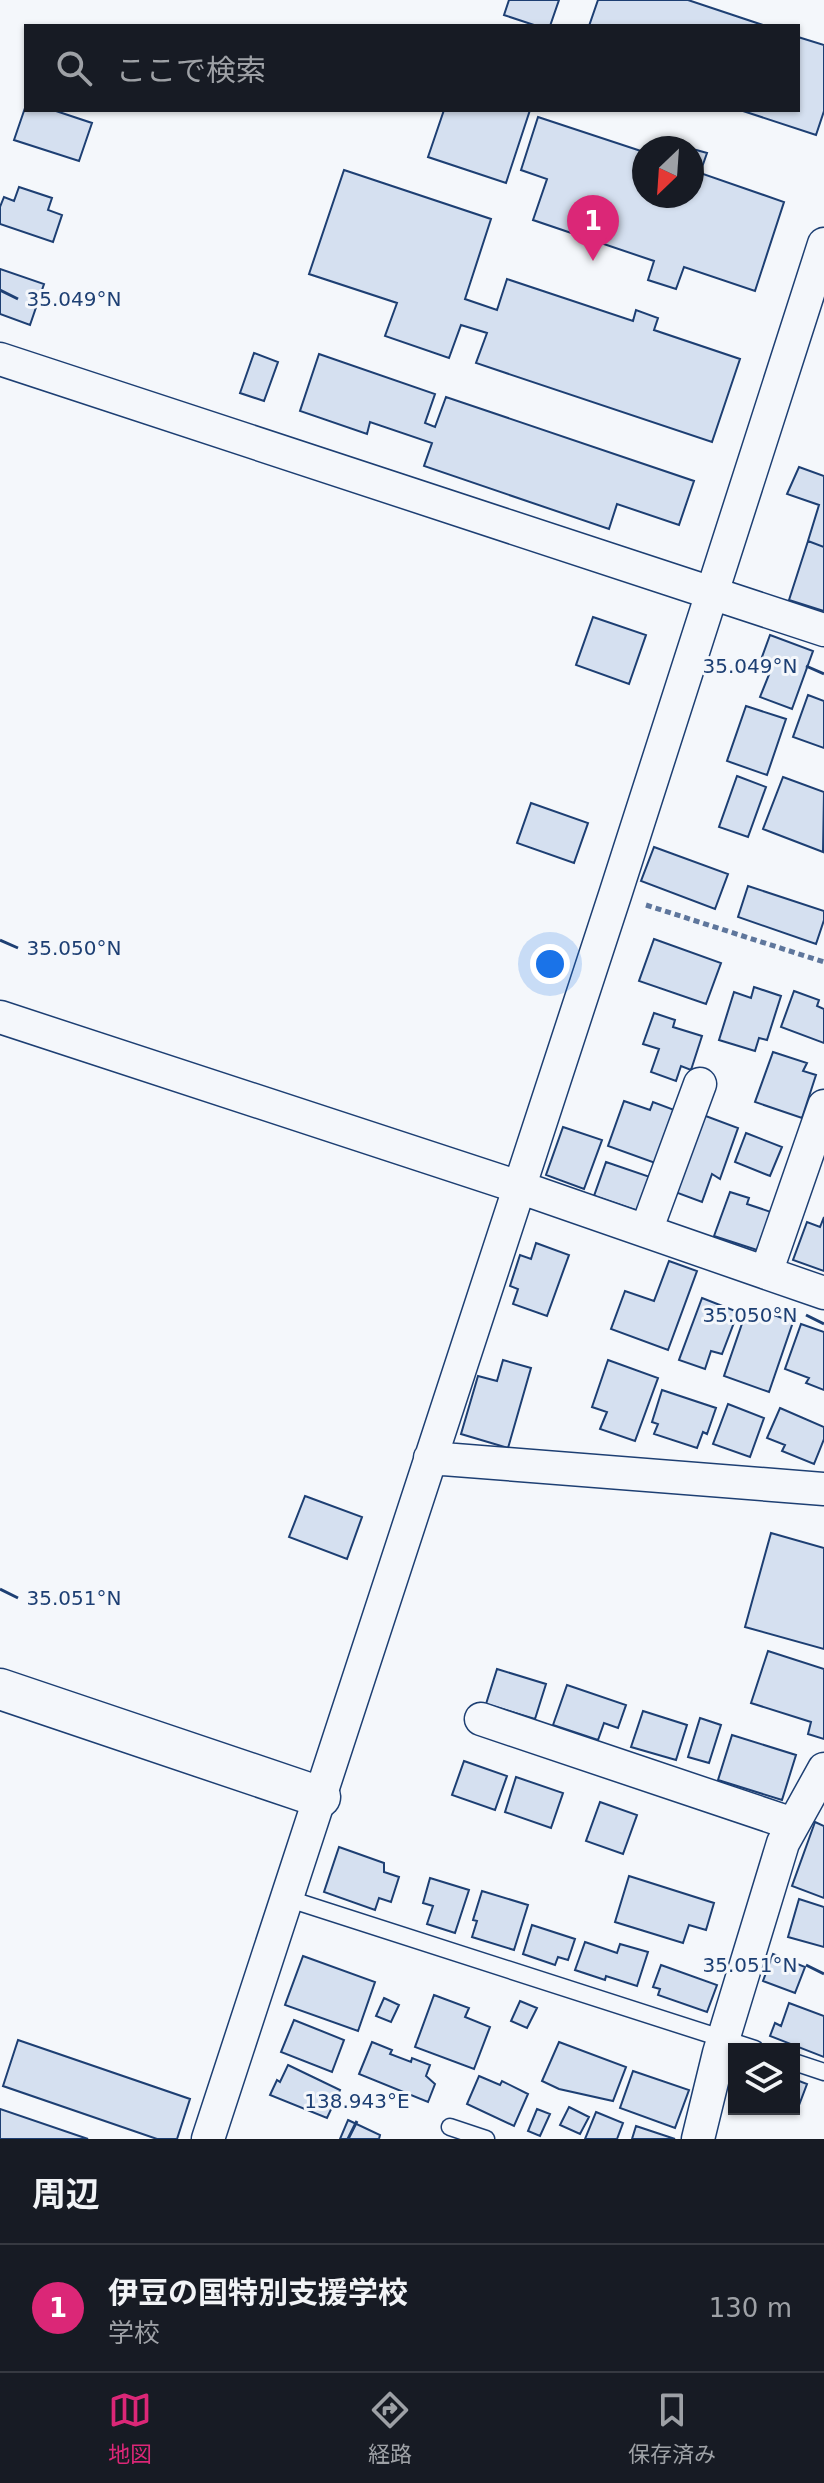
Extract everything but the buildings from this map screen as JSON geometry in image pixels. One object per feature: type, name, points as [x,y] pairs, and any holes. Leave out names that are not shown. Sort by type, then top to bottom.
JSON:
[{"type":"street","points":[[208,2139],[615,895],[824,244]]},
{"type":"street","points":[[0,359],[824,630]]},
{"type":"street","points":[[0,1017],[519,1187],[824,1293]]},
{"type":"street","points":[[646,1231],[700,1084]]},
{"type":"street","points":[[766,1273],[824,1106]]},
{"type":"street","points":[[430,1458],[824,1489]]},
{"type":"street","points":[[0,1689],[320,1797]]},
{"type":"street","points":[[481,1719],[793,1824]]},
{"type":"street","points":[[698,2139],[724,2039],[783,1843],[824,1769]]},
{"type":"lane","points":[[286,1898],[736,2043]]},
{"type":"lane","points":[[800,2064],[824,2072]]},
{"type":"lane","points":[[450,2127],[486,2139]]},
{"type":"path","points":[[615,895],[824,962]]},
{"type":"place","name":"伊豆の国特別支援学校","points":[[593,261]]}]
